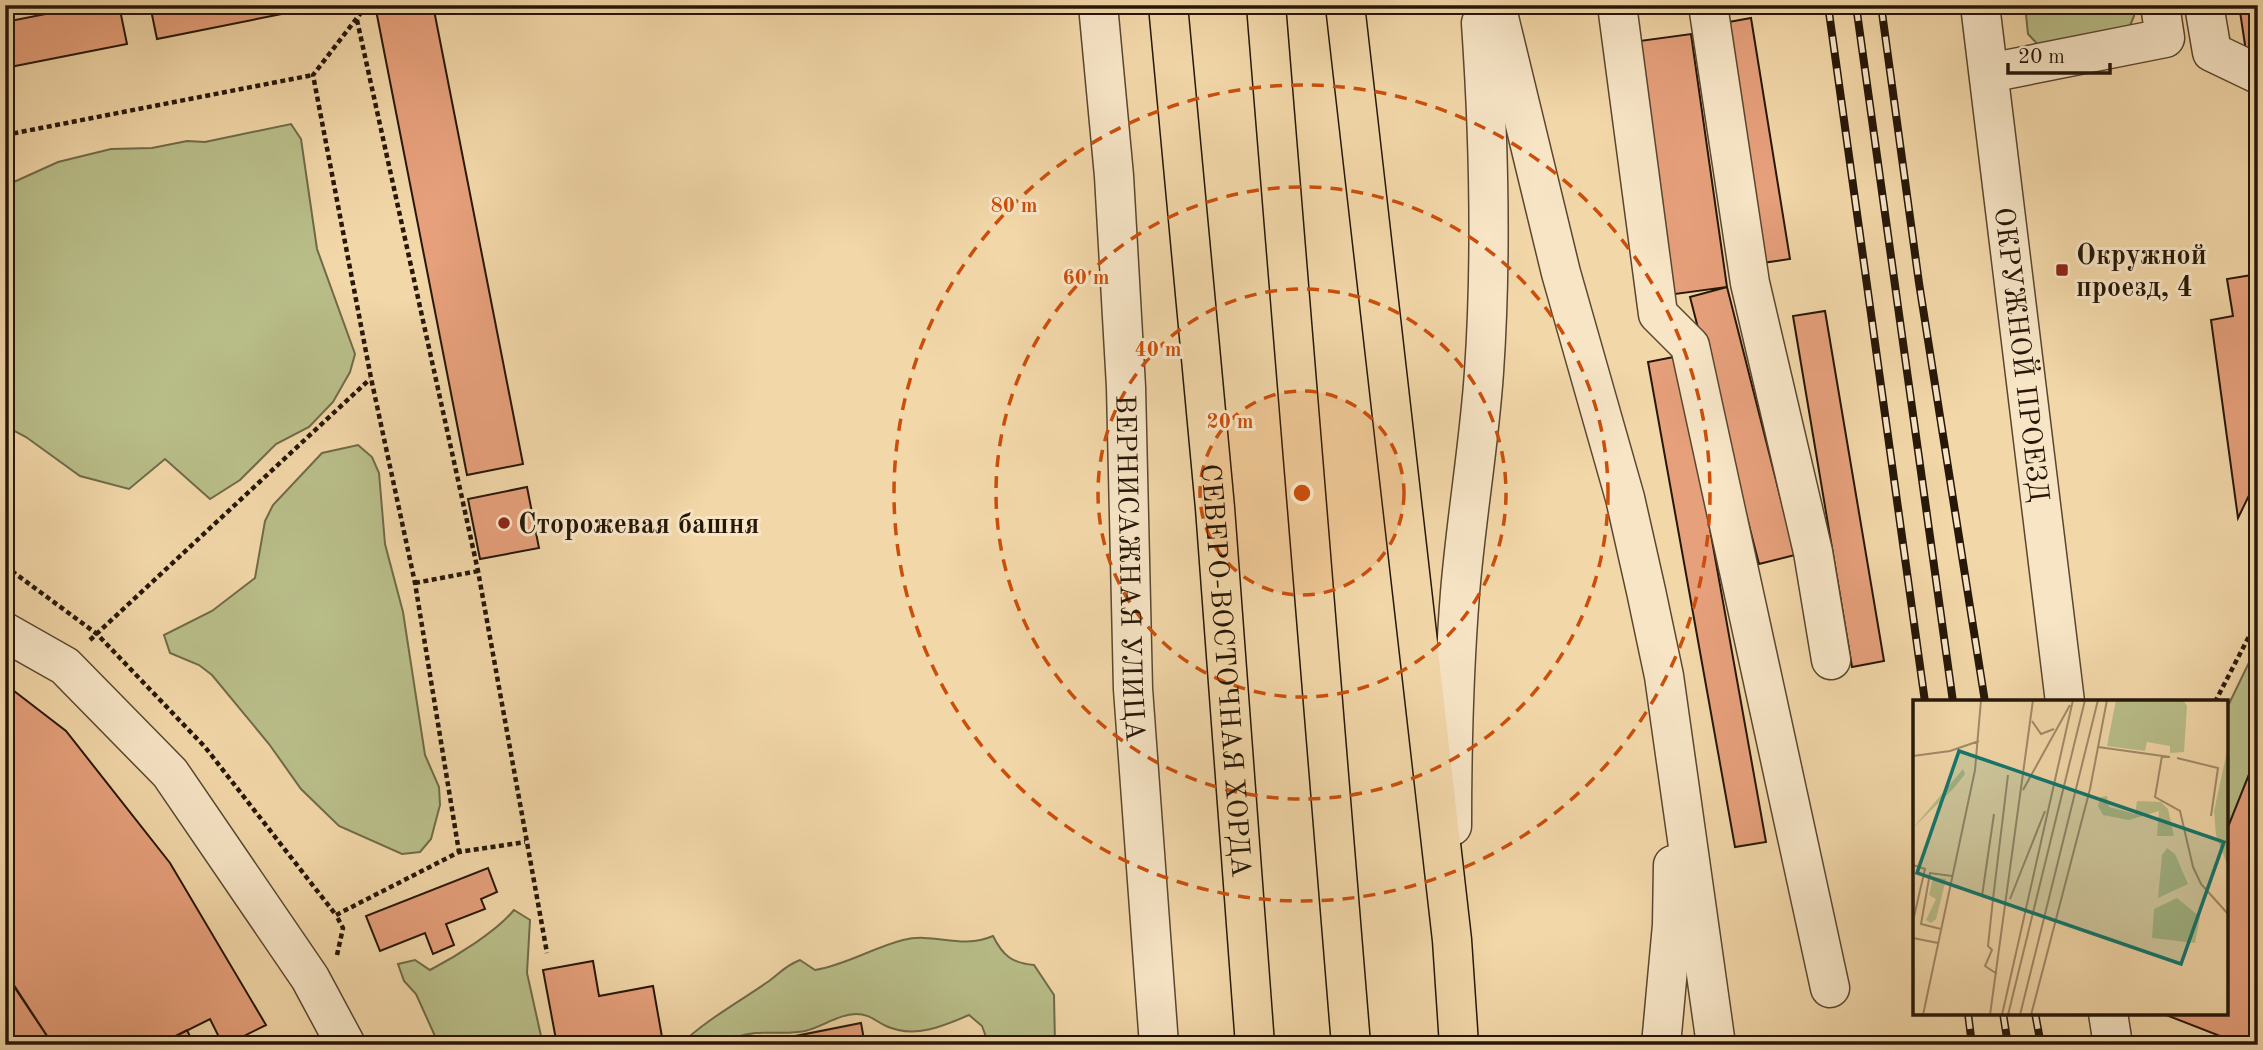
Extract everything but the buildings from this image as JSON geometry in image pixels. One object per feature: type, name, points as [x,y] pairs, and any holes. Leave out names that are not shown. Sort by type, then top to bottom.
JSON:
[{"type":"main road","name":"СЕВЕРО-ВОСТОЧНАЯ ХОРДА","points":[[1168,5],[1215,508],[1255,1045]]},
{"type":"main road","points":[[1266,5],[1351,1045]]},
{"type":"main road","points":[[1345,5],[1452,940],[1459,1045]]},
{"type":"street","name":"ВЕРНИСАЖНАЯ УЛИЦА","points":[[1098,5],[1115,189],[1126,387],[1133,689],[1159,1045]]},
{"type":"street","points":[[1452,940],[1452,743],[1459,620],[1484,373],[1489,246],[1489,141],[1480,5]]},
{"type":"street","points":[[1496,5],[1561,273],[1625,498],[1664,676],[1716,1045]]},
{"type":"street","points":[[1617,5],[1658,314],[1690,346],[1830,988]]},
{"type":"street","points":[[1708,5],[1750,282],[1813,552],[1831,660]]},
{"type":"street","name":"ОКРУЖНОЙ ПРОЕЗД","points":[[1980,5],[2065,700]]},
{"type":"street","points":[[1989,73],[2165,38],[2160,5]]},
{"type":"street","points":[[2204,5],[2212,52],[2258,74]]},
{"type":"street","points":[[5,632],[65,666],[170,773],[310,978],[346,1045]]},
{"type":"street","points":[[1661,1045],[1672,925],[1676,754]]},
{"type":"street","points":[[2108,1015],[2113,1045]]},
{"type":"path","points":[[5,135],[313,75],[367,5]]},
{"type":"path","points":[[357,20],[478,570],[524,842],[547,953]]},
{"type":"path","points":[[313,75],[371,378],[415,583],[459,852]]},
{"type":"path","points":[[65,666],[371,378]]},
{"type":"path","points":[[415,583],[478,570]]},
{"type":"path","points":[[2217,700],[2258,619]]},
{"type":"path","points":[[310,978],[340,952],[343,928],[336,915],[459,852],[524,842]]},
{"type":"green space","points":[[2025,5],[2134,5],[2134,16],[2127,33],[2040,47],[2028,34]]},
{"type":"green space","points":[[291,124],[301,139],[317,249],[355,354],[350,372],[333,402],[309,427],[276,444],[240,480],[210,499],[165,459],[129,489],[80,476],[26,437],[5,426],[5,186],[58,162],[111,149],[152,148],[187,141],[205,142]]},
{"type":"green space","points":[[358,445],[372,457],[379,473],[385,544],[403,612],[425,755],[439,787],[440,805],[431,839],[420,852],[402,854],[339,826],[301,789],[269,744],[212,675],[199,665],[170,653],[164,635],[212,611],[255,578],[265,521],[273,505],[322,453]]},
{"type":"green space","points":[[2258,644],[2258,752],[2228,827],[2228,706]]},
{"type":"green space","points":[[514,910],[530,920],[527,973],[543,1045],[439,1045],[416,994],[404,981],[398,964],[415,960],[430,970],[486,935]]},
{"type":"green space","points":[[993,936],[1009,957],[1034,965],[1054,995],[1055,1045],[989,1045],[982,1026],[969,1015],[929,1030],[907,1031],[886,1026],[869,1016],[856,1014],[843,1016],[805,1031],[744,1035],[735,1038],[738,1045],[680,1045],[712,1019],[800,960],[815,970],[903,940],[926,938],[970,941]]},
{"type":"railway","points":[[1828,5],[1925,700]]},
{"type":"railway","points":[[1856,5],[1953,700]]},
{"type":"railway","points":[[1881,5],[1919,283],[1985,700]]},
{"type":"railway","points":[[1968,1015],[1972,1045]]},
{"type":"railway","points":[[2003,1015],[2008,1045]]},
{"type":"railway","points":[[2035,1015],[2041,1045]]},
{"type":"place","name":"Окружной проезд, 4","points":[[2062,270]]},
{"type":"place","name":"Сторожевая башня","points":[[504,523]]}]
